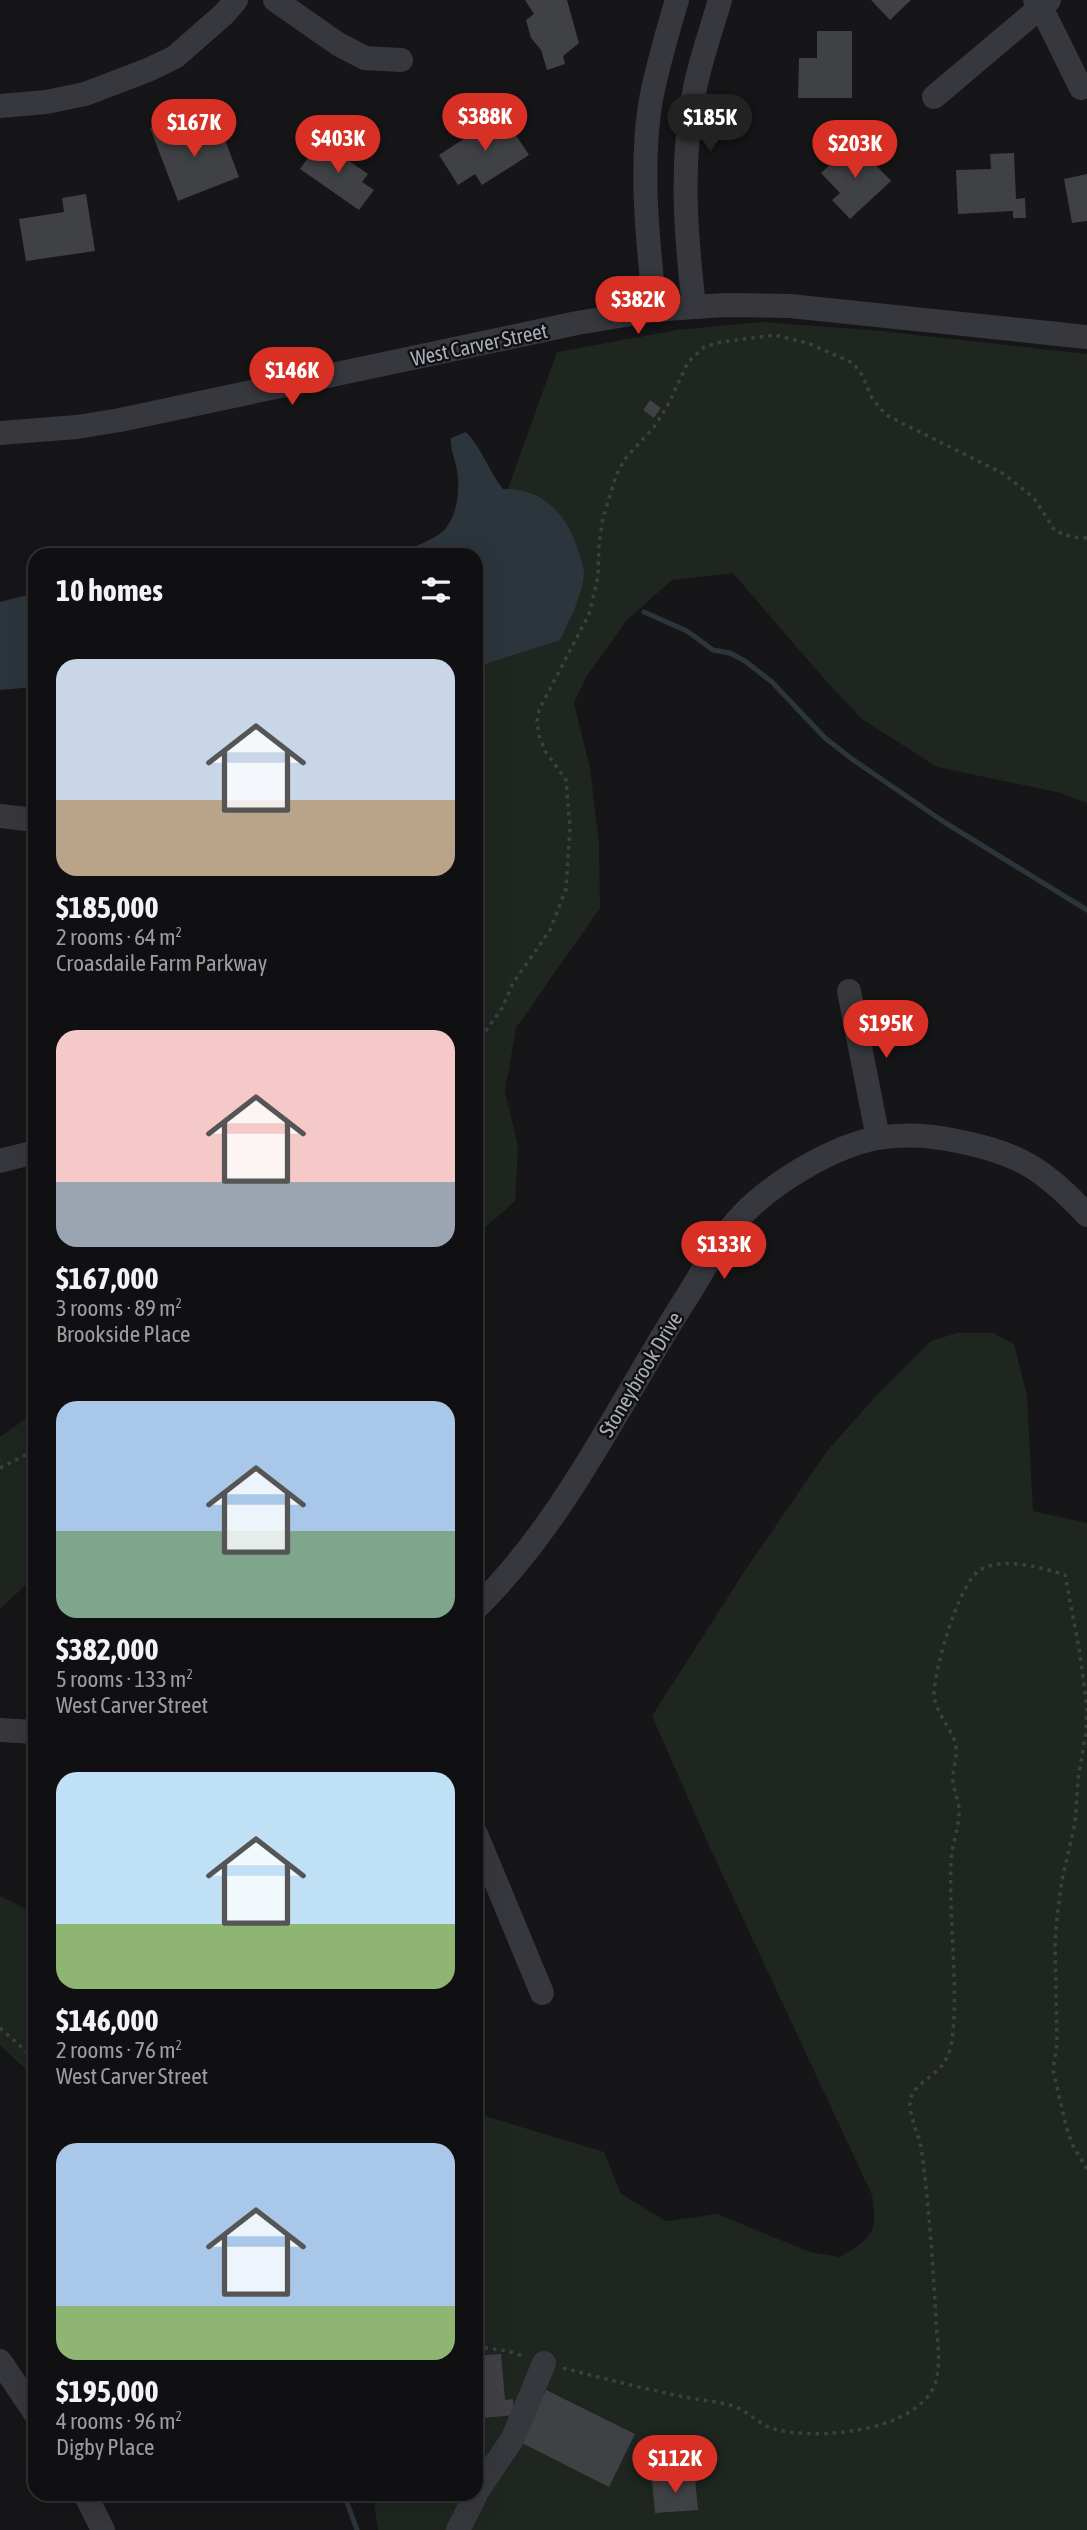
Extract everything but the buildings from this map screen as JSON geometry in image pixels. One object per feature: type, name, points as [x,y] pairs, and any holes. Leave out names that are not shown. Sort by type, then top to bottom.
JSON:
[{"type":"street","points":[[0,106],[46,102],[85,94],[148,70],[175,57],[224,15],[236,0]]},
{"type":"street","points":[[275,0],[338,44],[365,58],[401,60]]},
{"type":"street","points":[[655,310],[647,204],[648,132],[650,105],[677,0]]},
{"type":"street","points":[[694,307],[686,207],[687,145],[694,94],[720,0]]},
{"type":"street","points":[[934,97],[1041,2],[1081,88]]},
{"type":"street","name":"West Carver Street","points":[[0,433],[77,427],[120,420],[577,323],[655,310],[727,304],[790,306],[1087,337]]},
{"type":"street","points":[[0,816],[28,819]]},
{"type":"street","points":[[849,991],[878,1138]]},
{"type":"street","name":"Stoneybrook Drive","points":[[483,1601],[549,1519],[620,1409],[652,1352],[741,1217],[761,1198],[801,1170],[840,1151],[878,1138],[906,1135],[934,1137],[989,1147],[1012,1155],[1052,1181],[1087,1215]]},
{"type":"street","points":[[0,1161],[28,1154]]},
{"type":"street","points":[[0,1730],[28,1732]]},
{"type":"street","points":[[483,1851],[542,1993]]},
{"type":"street","points":[[0,2361],[28,2403]]},
{"type":"street","points":[[483,2483],[513,2438],[544,2363]]},
{"type":"street","points":[[88,2501],[99,2528]]},
{"type":"street","points":[[458,2530],[472,2501]]},
{"type":"path","points":[[483,1035],[502,1008],[513,983],[550,930],[566,889],[570,828],[566,780],[545,751],[539,735],[537,721],[540,710],[589,614],[598,577],[603,518],[616,476],[624,460],[654,427],[695,353],[721,342],[775,335],[808,343],[853,363],[862,374],[872,398],[887,415],[1004,474],[1034,498],[1055,531],[1072,537],[1087,538]]},
{"type":"path","points":[[0,1468],[28,1454]]},
{"type":"path","points":[[483,2348],[508,2351],[544,2363],[659,2392],[734,2406],[772,2428],[808,2433],[846,2432],[886,2423],[909,2413],[925,2400],[936,2383],[937,2334],[922,2150],[910,2097],[918,2086],[946,2061],[950,2047],[955,1978],[951,1860],[959,1824],[959,1806],[953,1782],[957,1754],[934,1695],[947,1633],[968,1581],[982,1568],[999,1564],[1037,1566],[1065,1575],[1080,1648],[1087,1707],[1086,1732],[1078,1779],[1075,1823],[1062,1880],[1057,1918],[1057,2044],[1053,2070],[1072,2144],[1087,2169]]},
{"type":"path","points":[[0,2028],[28,2052]]},
{"type":"shaded area","points":[[762,322],[882,331],[1087,354],[1087,803],[1061,793],[937,767],[862,719],[733,573],[672,580],[627,620],[586,677],[574,703],[590,768],[599,844],[600,908],[516,1028],[505,1091],[518,1147],[515,1201],[483,1230],[483,558],[557,352],[677,330]]},
{"type":"shaded area","points":[[466,432],[477,445],[503,489],[531,493],[543,499],[553,507],[568,527],[584,574],[578,599],[560,640],[483,665],[483,548],[410,548],[442,532],[456,508],[457,470],[451,438]]},
{"type":"shaded area","points":[[28,595],[28,688],[0,690],[0,602]]},
{"type":"shaded area","points":[[957,1333],[993,1333],[1014,1344],[1027,1396],[1033,1511],[1087,1523],[1087,2530],[378,2530],[374,2501],[483,2501],[483,2115],[604,2152],[621,2194],[666,2221],[717,2214],[810,2252],[840,2257],[870,2234],[874,2218],[872,2195],[711,1850],[652,1716],[744,1572],[827,1451],[875,1397],[931,1341]]},
{"type":"shaded area","points":[[28,1417],[28,1583],[0,1609],[0,1437]]},
{"type":"shaded area","points":[[0,1896],[28,1910],[28,2071],[0,2045]]},
{"type":"waterway","points":[[644,612],[687,631],[713,650],[730,653],[745,661],[772,682],[825,738],[852,759],[944,822],[1087,910]]},
{"type":"waterway","points":[[347,2501],[357,2530]]}]
